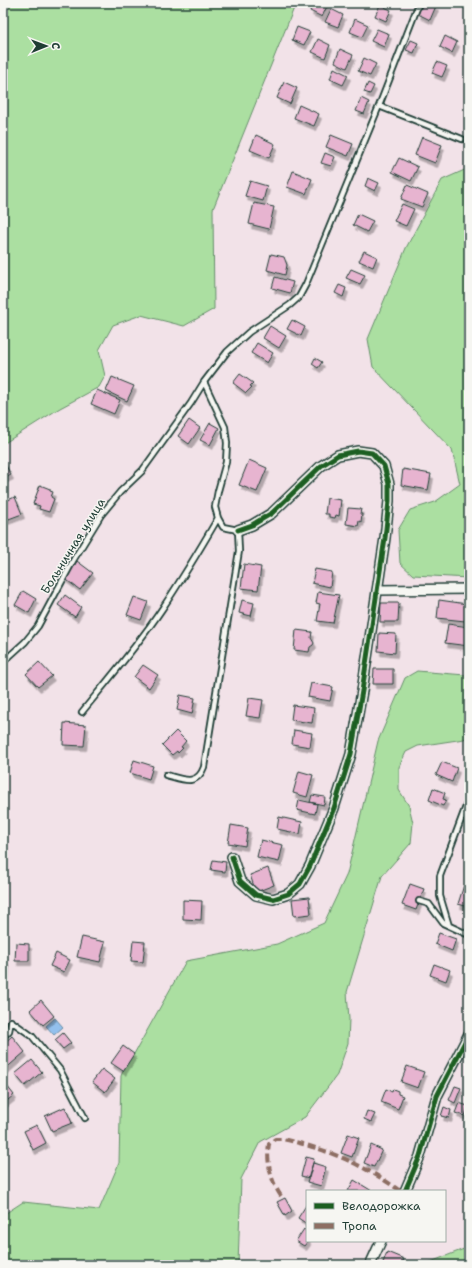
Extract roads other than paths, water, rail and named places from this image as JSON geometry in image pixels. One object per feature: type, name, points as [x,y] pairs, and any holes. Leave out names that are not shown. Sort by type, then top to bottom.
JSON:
[{"type":"street","points":[[232,857],[240,882],[256,896],[273,899],[288,894],[300,884],[310,866],[334,808],[351,754],[377,590],[388,508],[389,484],[384,466],[372,453],[358,451],[338,455],[321,466],[272,513],[252,525],[238,530]]},
{"type":"street","points":[[377,590],[469,589]]},
{"type":"street","points":[[405,1190],[420,1156],[437,1096],[469,1034]]},
{"type":"street","points":[[370,1265],[381,1242]]},
{"type":"lane","name":"Больничная улица","points":[[3,662],[25,642],[38,626],[74,559],[101,515],[120,492],[142,471],[191,403],[204,382],[227,352],[249,332],[290,305],[299,297],[306,284],[379,106],[419,3]]},
{"type":"lane","points":[[379,106],[462,139]]},
{"type":"lane","points":[[166,775],[189,780],[196,779],[201,775],[204,768],[237,559],[238,530],[223,527],[215,508],[226,462],[227,443],[225,427],[204,382]]},
{"type":"lane","points":[[82,712],[115,672],[161,610],[218,518]]},
{"type":"lane","points":[[449,926],[440,896],[440,876],[468,801]]},
{"type":"lane","points":[[419,900],[429,904],[443,923],[469,935]]},
{"type":"lane","points":[[3,1037],[8,1031],[12,1021],[32,1036],[60,1070],[85,1118]]},
{"type":"water","points":[[55,1018],[63,1027],[54,1035],[46,1026]]}]
